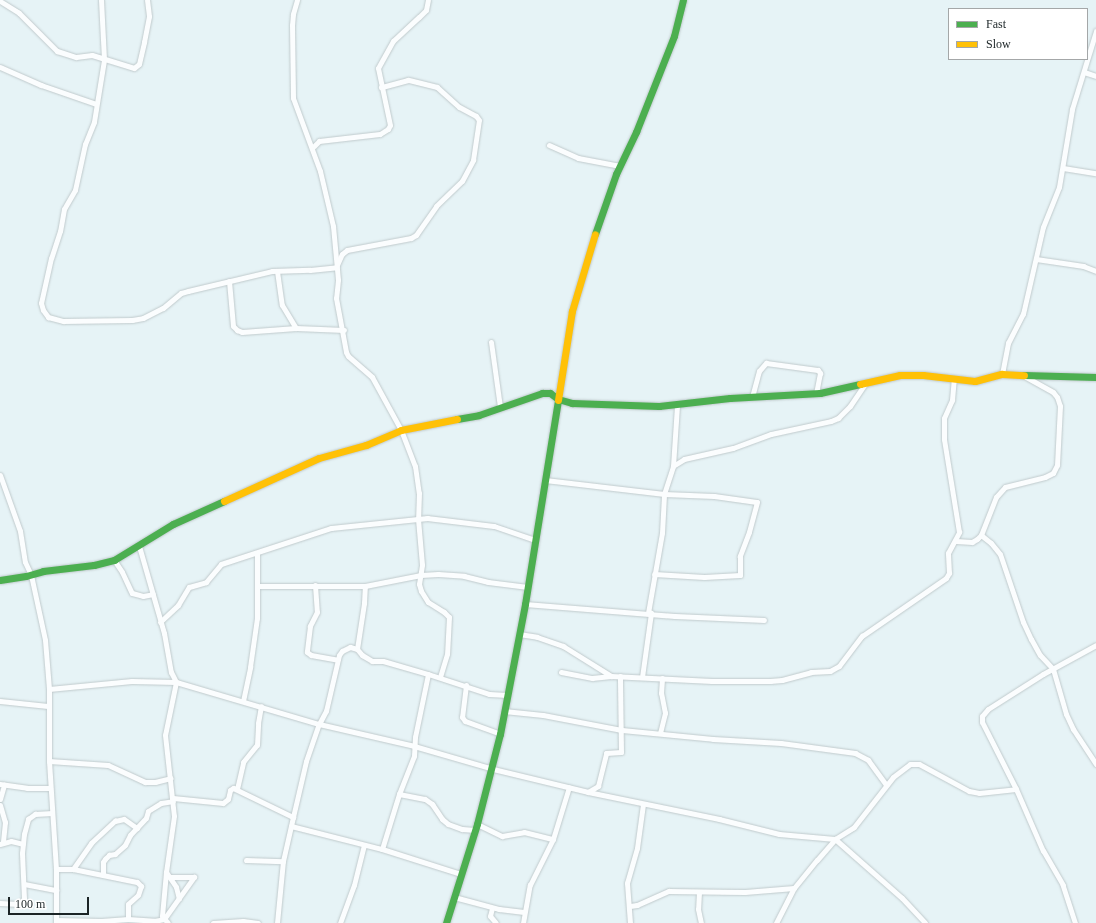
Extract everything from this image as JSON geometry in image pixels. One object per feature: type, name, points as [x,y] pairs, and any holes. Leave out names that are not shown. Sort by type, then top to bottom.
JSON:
[{"type":"street","points":[[101,0],[104,60],[94,122],[85,144],[75,190],[64,209],[60,231],[51,258],[41,303],[42,310],[48,317],[63,321],[132,320],[142,318],[163,308],[181,293],[277,271],[337,267]]},
{"type":"street","points":[[0,1],[19,13],[57,51],[76,57],[92,55],[104,60],[134,68],[139,64],[149,16],[147,0]]},
{"type":"street","points":[[297,0],[292,25],[293,98],[320,172],[333,226],[337,267],[336,298],[344,330],[348,356],[372,377],[401,430],[416,471],[421,575],[419,584],[423,596],[428,602],[448,614],[449,617],[447,654],[440,677]]},
{"type":"street","points":[[312,148],[319,141],[380,134],[386,131],[390,126],[378,68],[393,41],[426,10],[428,0]]},
{"type":"street","points":[[446,923],[493,769],[528,587],[572,311],[595,235],[620,166],[636,132],[670,48],[677,27],[683,0]]},
{"type":"street","points":[[1088,58],[1096,31]]},
{"type":"street","points":[[1002,374],[1008,343],[1023,314],[1043,227],[1056,195],[1063,168],[1072,109],[1088,60]]},
{"type":"street","points":[[0,67],[41,85],[96,104]]},
{"type":"street","points":[[1084,72],[1096,76]]},
{"type":"street","points":[[337,267],[342,254],[347,250],[411,238],[416,235],[436,206],[462,181],[473,160],[479,120],[476,116],[459,107],[437,87],[408,80],[381,86]]},
{"type":"street","points":[[549,146],[578,158],[620,166]]},
{"type":"street","points":[[1063,168],[1096,173]]},
{"type":"street","points":[[1036,259],[1083,266],[1096,271]]},
{"type":"street","points":[[277,271],[282,305],[296,328]]},
{"type":"street","points":[[229,281],[233,326],[237,330],[242,332],[296,328],[344,330]]},
{"type":"street","points":[[491,342],[497,396],[500,407]]},
{"type":"street","points":[[752,396],[759,371],[766,363],[818,370],[820,373],[816,393]]},
{"type":"street","points":[[0,580],[114,560],[173,524],[326,456],[366,444],[401,430],[467,418],[542,393],[550,393],[558,399],[572,404],[677,405],[752,396],[816,393],[852,387],[892,376],[911,374],[954,379],[983,380],[1002,374],[1096,377]]},
{"type":"street","points":[[956,541],[972,542],[981,535],[996,497],[1005,487],[1045,477],[1053,473],[1057,466],[1060,406],[1057,397],[1053,392],[1022,375]]},
{"type":"street","points":[[561,672],[592,678],[620,676],[712,681],[770,681],[782,680],[811,672],[830,671],[835,668],[844,661],[862,636],[946,578],[950,569],[948,553],[956,541],[959,532],[943,431],[944,418],[952,400],[954,379]]},
{"type":"street","points":[[673,466],[690,457],[728,449],[771,434],[832,421],[844,413],[865,384]]},
{"type":"street","points":[[852,387],[858,394]]},
{"type":"street","points":[[642,677],[654,574],[662,533],[664,494],[673,466],[677,405]]},
{"type":"street","points":[[0,475],[20,531],[25,562],[31,575],[45,640],[49,689],[49,761],[56,869],[56,922],[128,919],[166,921]]},
{"type":"street","points":[[545,480],[664,494],[748,500],[754,501],[757,504],[740,556],[740,575],[704,577],[654,574]]},
{"type":"street","points":[[160,622],[178,605],[189,587],[206,582],[221,564],[331,528],[427,518],[494,526],[535,540]]},
{"type":"street","points":[[981,535],[991,543],[1000,554],[1023,622],[1040,655],[1053,669],[1066,714],[1073,729],[1096,764]]},
{"type":"street","points":[[138,546],[167,644],[171,672],[176,682],[165,735],[171,778],[174,816],[166,872],[162,916],[166,921]]},
{"type":"street","points":[[243,701],[257,618],[257,553]]},
{"type":"street","points":[[114,560],[122,572],[132,593],[143,596],[153,594]]},
{"type":"street","points":[[257,586],[365,586],[421,575],[464,576],[488,582],[528,587]]},
{"type":"street","points":[[315,585],[317,612],[310,626],[307,652],[311,656],[338,660]]},
{"type":"street","points":[[365,586],[357,649],[362,655],[372,660],[383,661],[440,677],[489,694],[508,695]]},
{"type":"street","points":[[525,604],[674,616],[764,620]]},
{"type":"street","points":[[519,634],[537,637],[563,646],[611,676]]},
{"type":"street","points":[[1075,923],[1063,885],[1042,851],[1016,789],[982,722],[982,716],[988,709],[1053,669],[1096,645]]},
{"type":"street","points":[[277,923],[283,861],[306,761],[319,724],[326,711],[339,655],[346,649],[357,649]]},
{"type":"street","points":[[382,849],[399,794],[414,756],[414,737],[428,674]]},
{"type":"street","points":[[588,792],[598,786],[606,753],[621,752],[622,730],[620,720],[620,676]]},
{"type":"street","points":[[660,732],[665,713],[662,693],[662,678]]},
{"type":"street","points":[[49,689],[132,681],[176,682],[319,724],[414,746],[493,769],[588,792],[719,819],[779,834],[835,839],[902,898],[925,923]]},
{"type":"street","points":[[466,685],[462,717],[465,721],[500,734]]},
{"type":"street","points":[[0,701],[48,706]]},
{"type":"street","points":[[237,789],[243,762],[257,745],[258,723],[261,706]]},
{"type":"street","points":[[504,711],[543,715],[622,730],[660,732],[713,739],[781,743],[855,753],[868,760],[886,785]]},
{"type":"street","points":[[614,729],[620,720]]},
{"type":"street","points":[[49,761],[108,765],[145,782],[155,782],[171,778]]},
{"type":"street","points":[[776,923],[794,888],[835,839],[854,827],[886,785],[910,764],[915,763],[969,790],[979,793],[1016,789]]},
{"type":"street","points":[[0,799],[2,785],[50,788]]},
{"type":"street","points":[[523,923],[532,877],[553,839],[569,787]]},
{"type":"street","points":[[103,875],[103,862],[105,859],[119,852],[146,818],[148,811],[161,803],[173,800],[223,802],[228,799],[231,789],[237,789],[293,817]]},
{"type":"street","points":[[399,794],[425,799],[432,804],[442,819],[448,824],[462,829],[476,827],[502,836],[524,832],[553,839]]},
{"type":"street","points":[[630,923],[630,906],[627,883],[637,848],[643,804]]},
{"type":"street","points":[[0,805],[5,822],[1,842],[11,841],[23,844]]},
{"type":"street","points":[[0,903],[18,904],[24,899],[23,844],[28,819],[35,814],[52,813]]},
{"type":"street","points":[[73,869],[91,843],[115,821],[124,819],[137,828]]},
{"type":"street","points":[[291,826],[382,849],[461,874]]},
{"type":"street","points":[[340,923],[354,885],[364,845]]},
{"type":"street","points":[[246,860],[283,861]]},
{"type":"street","points":[[56,869],[73,869],[139,884],[141,886],[138,895],[128,904],[128,919]]},
{"type":"street","points":[[166,872],[170,877],[179,899]]},
{"type":"street","points":[[166,921],[194,877],[170,877]]},
{"type":"street","points":[[24,884],[56,890]]},
{"type":"street","points":[[630,906],[637,905],[669,891],[745,892],[794,888]]},
{"type":"street","points":[[699,892],[698,909],[701,923]]},
{"type":"street","points":[[454,897],[492,908],[524,912]]},
{"type":"street","points":[[492,908],[490,916],[496,923]]},
{"type":"street","points":[[213,923],[228,921],[258,923]]},
{"type":"traffic: fast","points":[[595,234],[616,174],[636,132],[674,36],[683,0]]},
{"type":"traffic: fast","points":[[1024,375],[1096,377]]},
{"type":"traffic: fast","points":[[457,419],[479,415],[542,393],[550,393],[558,399],[572,403],[659,406],[730,398],[820,393],[860,384]]},
{"type":"traffic: fast","points":[[446,923],[477,824],[500,734],[525,604],[558,400]]},
{"type":"traffic: fast","points":[[0,580],[26,576],[43,571],[94,565],[114,560],[173,524],[224,501]]},
{"type":"traffic: slow","points":[[558,400],[572,311],[595,234]]},
{"type":"traffic: slow","points":[[860,384],[900,375],[923,375],[975,381],[1002,374],[1024,375]]},
{"type":"traffic: slow","points":[[224,501],[319,458],[366,445],[401,430],[457,419]]}]
